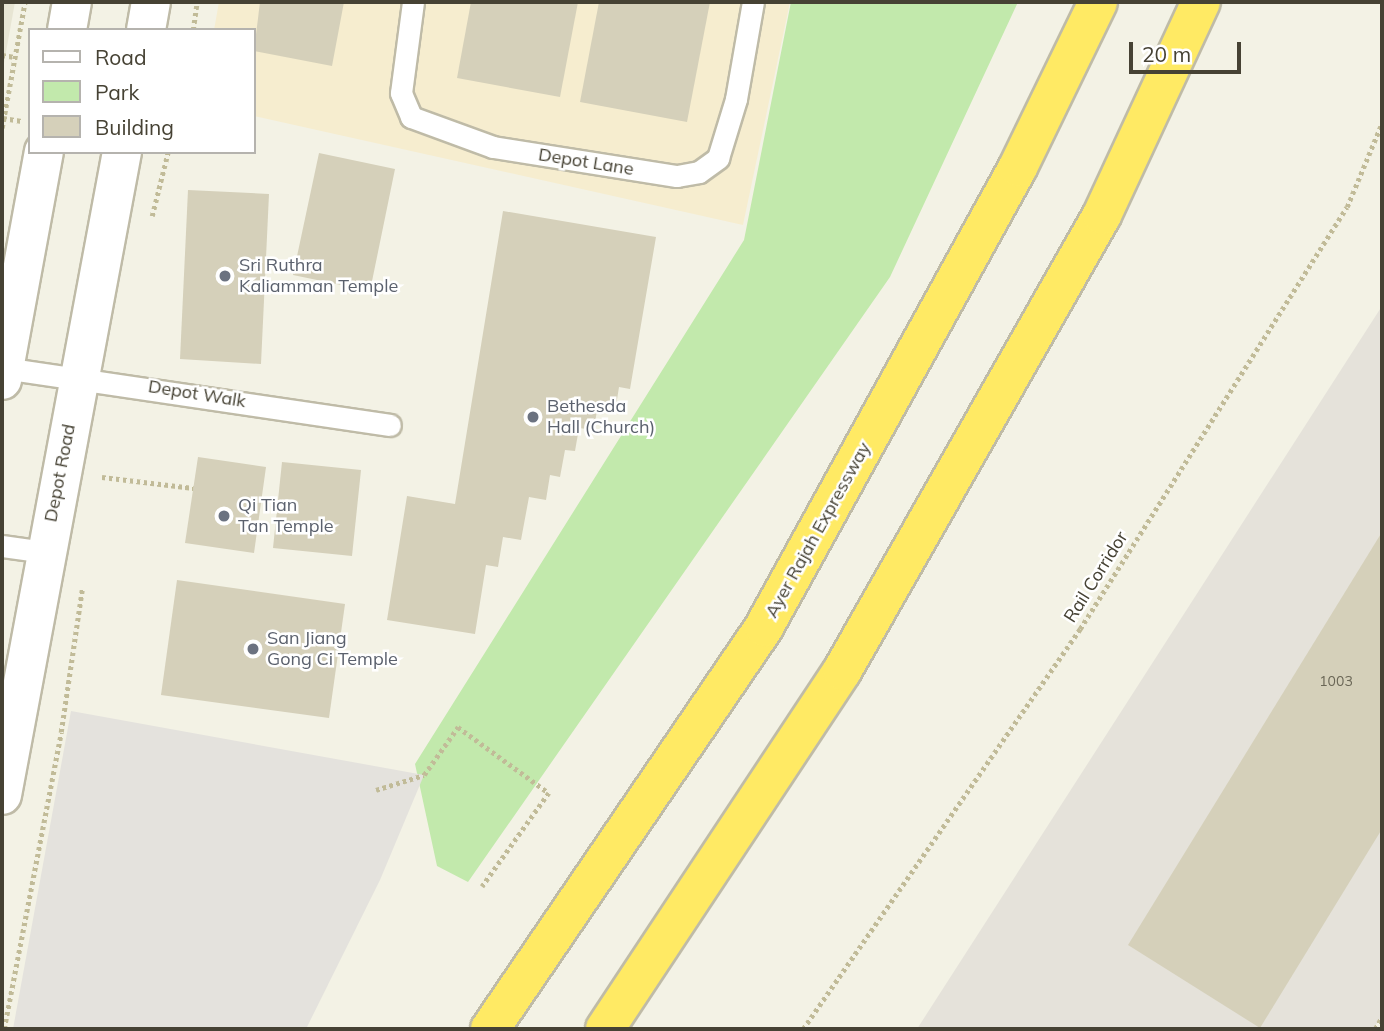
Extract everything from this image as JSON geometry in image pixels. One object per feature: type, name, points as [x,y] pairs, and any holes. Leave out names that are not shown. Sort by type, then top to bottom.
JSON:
[{"type":"highway","name":"Ayer Rajah Expressway","points":[[490,1029],[764,627],[1018,167],[1098,2]]},
{"type":"highway","points":[[605,1029],[842,671],[1102,215],[1201,2]]},
{"type":"street","points":[[66,28],[72,2]]},
{"type":"street","points":[[146,28],[151,2]]},
{"type":"street","points":[[3,374],[44,154]]},
{"type":"street","name":"Depot Road","points":[[2,795],[45,552],[122,154]]},
{"type":"lane","name":"Depot Lane","points":[[413,2],[401,93],[411,117],[493,147],[677,176],[699,172],[718,158],[736,99],[753,2]]},
{"type":"lane","name":"Depot Walk","points":[[3,374],[78,379],[390,425]]},
{"type":"lane","points":[[2,546],[45,552]]},
{"type":"path","points":[[2,128],[25,2]]},
{"type":"path","points":[[193,28],[197,2]]},
{"type":"path","points":[[2,55],[15,57]]},
{"type":"path","points":[[3,118],[28,123]]},
{"type":"path","name":"Rail Corridor","points":[[803,1029],[1080,629],[1347,207],[1382,122]]},
{"type":"path","points":[[150,223],[167,154]]},
{"type":"path","points":[[100,490],[104,464]]},
{"type":"path","points":[[102,477],[193,488]]},
{"type":"path","points":[[4,1029],[61,732],[85,577]]},
{"type":"path","points":[[376,790],[424,775],[458,727],[549,793],[482,887]]},
{"type":"path","points":[[1375,1029],[1382,1017]]},
{"type":"shaded area","points":[[2,2],[15,2],[2,74]]},
{"type":"shaded area","points":[[219,2],[790,2],[743,225],[256,116],[256,28],[214,28]]},
{"type":"shaded area","points":[[1382,306],[1382,1016],[1373,1029],[917,1029]]},
{"type":"shaded area","points":[[71,711],[424,775],[380,880],[306,1029],[13,1029]]},
{"type":"green space","points":[[791,2],[1018,2],[890,277],[468,882],[437,866],[415,764],[744,240]]},
{"type":"building","points":[[260,2],[344,2],[332,66],[256,51]]},
{"type":"building","points":[[471,2],[578,2],[560,97],[457,78]]},
{"type":"building","points":[[599,2],[710,2],[687,122],[580,102]]},
{"type":"building","points":[[319,153],[395,169],[370,291],[293,275]]},
{"type":"building","name":"Sri Ruthra Kaliamman Temple","points":[[188,190],[269,194],[261,364],[180,359]]},
{"type":"building","name":"Bethesda Hall (Church)","points":[[503,211],[656,237],[630,389],[619,387],[616,406],[598,403],[594,430],[579,428],[575,451],[565,450],[560,477],[550,475],[546,500],[529,497],[521,540],[503,537],[498,567],[486,565],[475,634],[387,620],[407,496],[455,504]]},
{"type":"building","name":"Qi Tian Tan Temple","points":[[198,457],[266,467],[254,553],[185,543]]},
{"type":"building","points":[[282,462],[361,470],[352,556],[273,548]]},
{"type":"building","points":[[1382,532],[1382,829],[1260,1028],[1128,945]]},
{"type":"building","name":"San Jiang Gong Ci Temple","points":[[177,580],[345,604],[329,718],[161,695]]},
{"type":"place","name":"Sri Ruthra Kaliamman Temple","points":[[225,276]]},
{"type":"place","name":"Bethesda Hall (Church)","points":[[533,417]]},
{"type":"place","name":"Qi Tian Tan Temple","points":[[224,516]]},
{"type":"place","name":"San Jiang Gong Ci Temple","points":[[253,649]]}]
